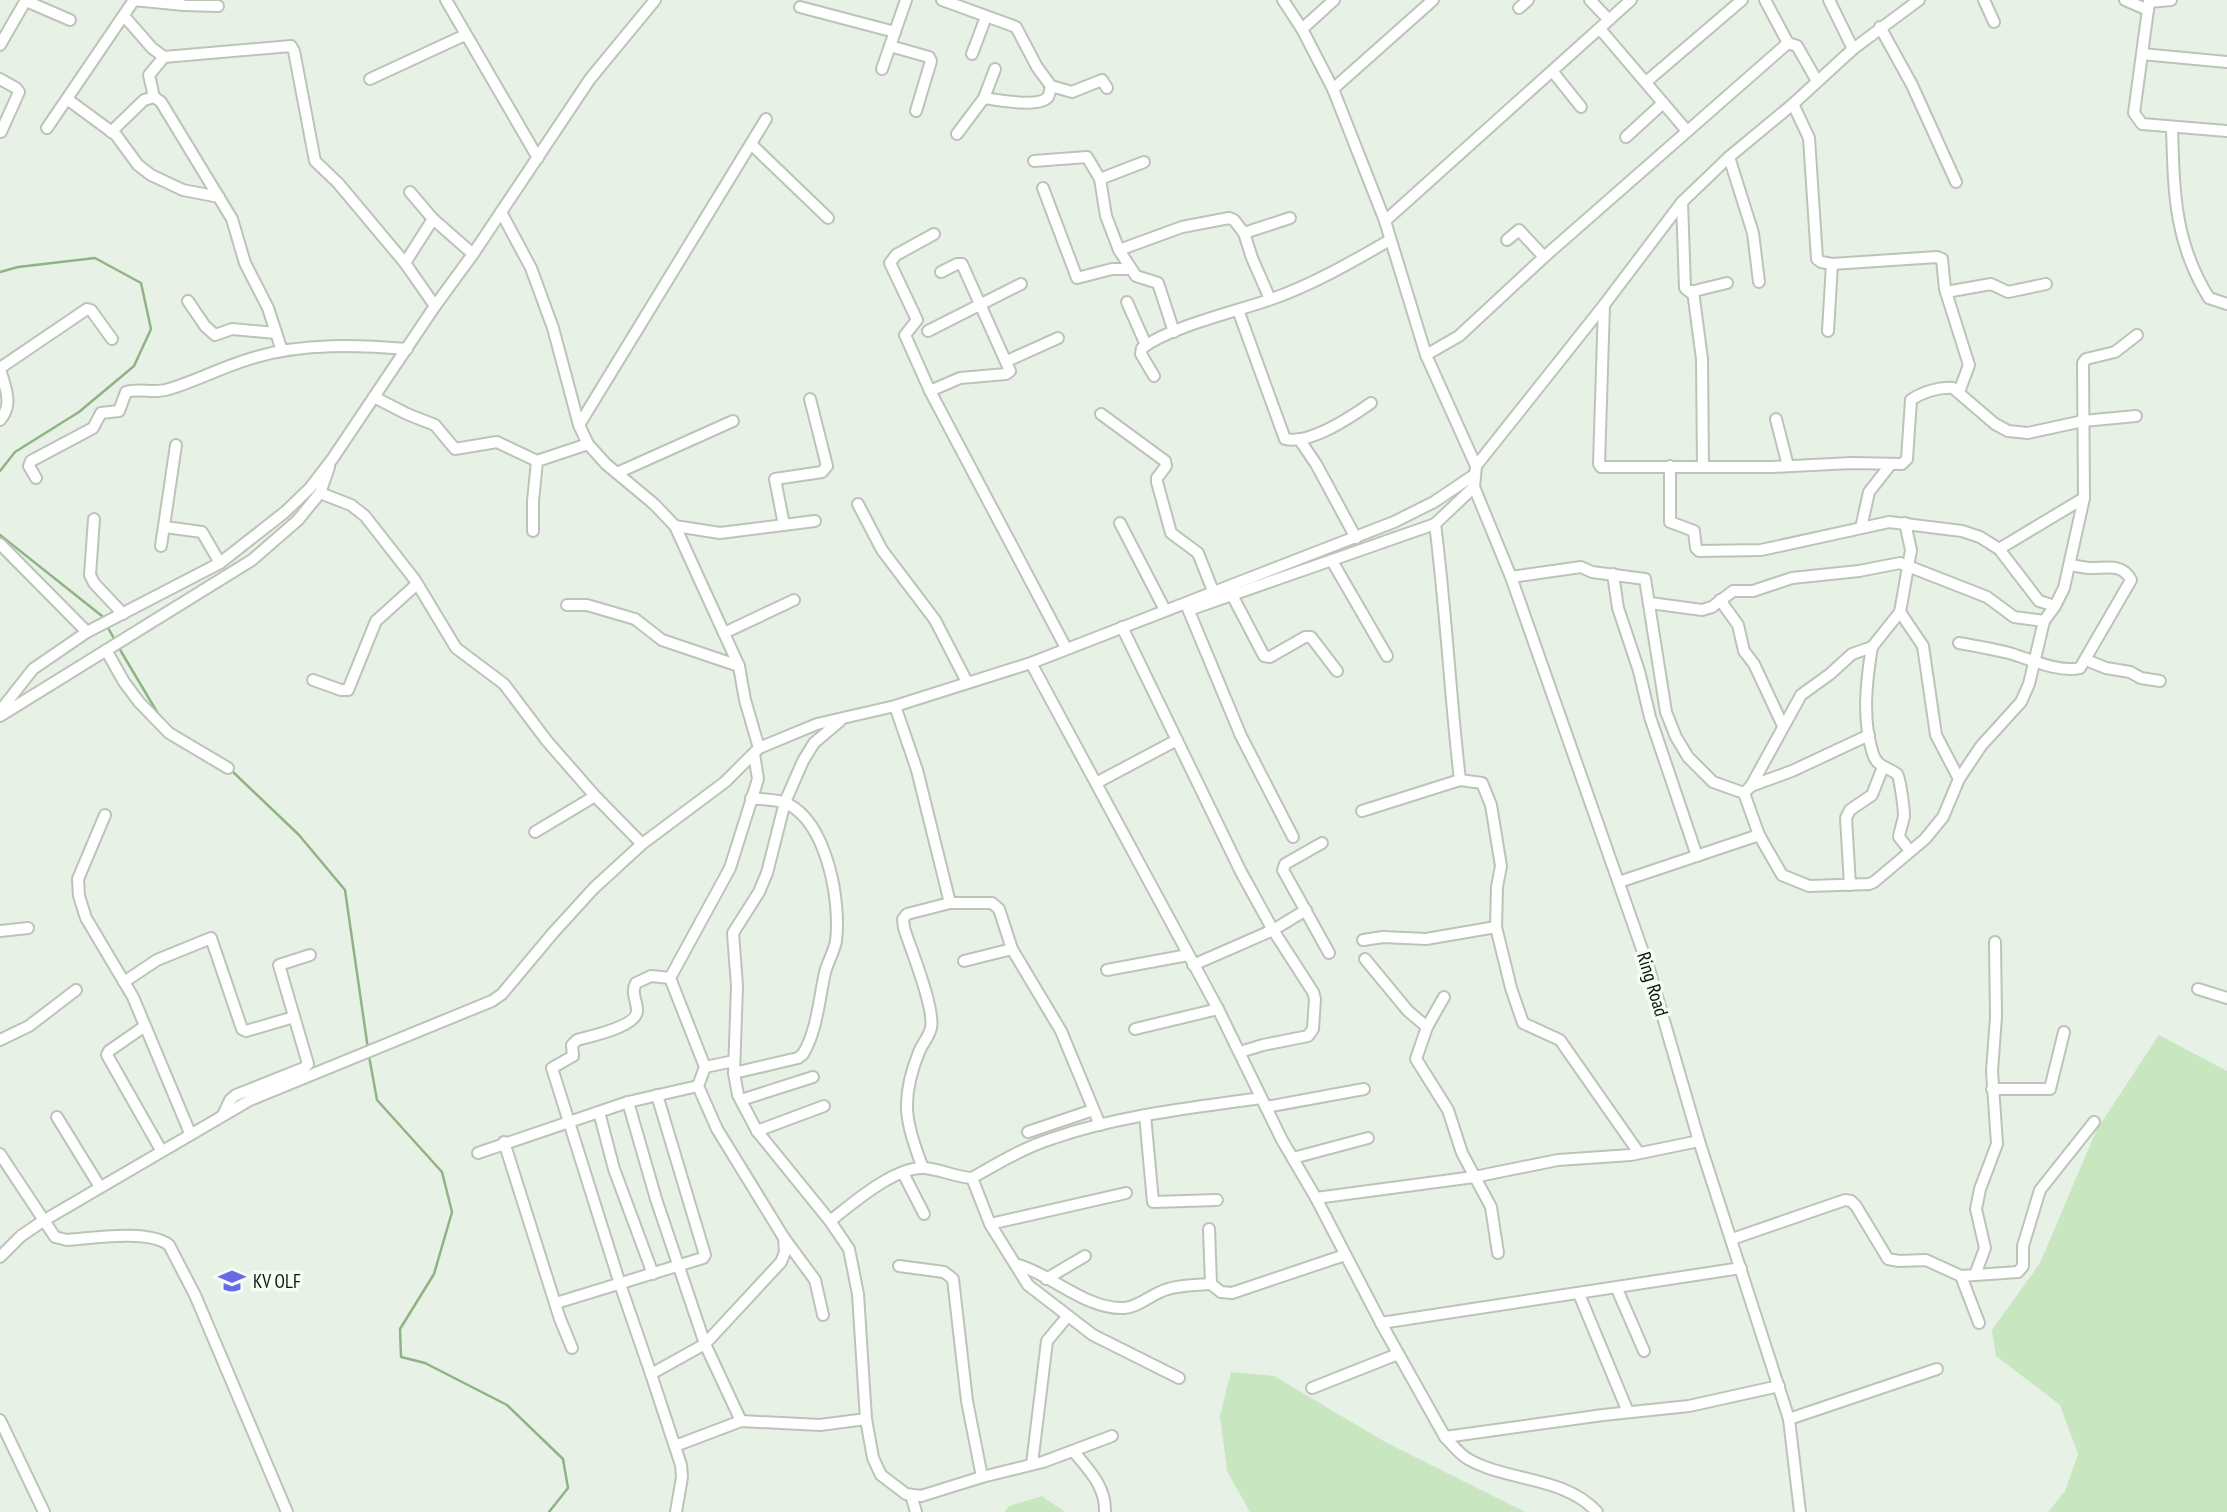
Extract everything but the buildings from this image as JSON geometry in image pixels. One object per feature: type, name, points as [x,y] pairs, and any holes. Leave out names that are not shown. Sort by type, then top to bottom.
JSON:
[{"type":"street","points":[[0,45],[26,0],[70,20]]},
{"type":"street","points":[[47,128],[133,0],[218,6]]},
{"type":"street","points":[[446,0],[538,158]]},
{"type":"street","points":[[639,0],[645,11]]},
{"type":"street","points":[[0,713],[27,674],[87,632],[220,563],[285,512],[310,488],[473,254],[590,79],[654,0]]},
{"type":"street","points":[[882,69],[906,0]]},
{"type":"street","points":[[942,0],[1019,30],[1037,67],[1051,86],[1072,92],[1102,80],[1107,88]]},
{"type":"street","name":"Ring Road","points":[[1283,0],[1302,29],[1333,89],[1385,221],[1426,355],[1475,476],[1619,882],[1657,995],[1699,1141],[1789,1419],[1800,1512]]},
{"type":"street","points":[[1302,29],[1334,0]]},
{"type":"street","points":[[1333,89],[1433,0]]},
{"type":"street","points":[[1519,8],[1528,0]]},
{"type":"street","points":[[1590,0],[1609,20]]},
{"type":"street","points":[[1385,221],[1631,0]]},
{"type":"street","points":[[1646,82],[1742,0]]},
{"type":"street","points":[[1765,0],[1788,43],[1797,46],[1817,81]]},
{"type":"street","points":[[1829,0],[1853,49]]},
{"type":"street","points":[[0,1257],[21,1236],[43,1221],[250,1100],[492,1001],[514,982],[594,888],[642,844],[725,782],[756,751],[817,724],[895,706],[1031,663],[1165,610],[1233,596],[1435,524],[1475,476],[1682,202],[1729,157],[1906,3],[1919,0]]},
{"type":"street","points":[[1984,0],[1994,22]]},
{"type":"street","points":[[2125,0],[2148,10]]},
{"type":"street","points":[[2171,0],[2149,2],[2134,113],[2142,124],[2227,131]]},
{"type":"street","points":[[800,7],[895,32]]},
{"type":"street","points":[[124,16],[152,48],[164,57],[214,54],[286,44],[291,46],[315,161],[338,183],[405,263],[435,306]]},
{"type":"street","points":[[972,54],[986,17]]},
{"type":"street","points":[[1880,27],[1912,85],[1956,182]]},
{"type":"street","points":[[1600,29],[1687,131]]},
{"type":"street","points":[[370,79],[465,36]]},
{"type":"street","points":[[1426,355],[1459,336],[1544,257],[1788,43]]},
{"type":"street","points":[[890,46],[930,59],[916,111]]},
{"type":"street","points":[[2142,54],[2227,62]]},
{"type":"street","points":[[164,57],[149,75],[154,97],[161,102],[236,228],[245,263],[268,308],[282,351]]},
{"type":"street","points":[[957,134],[984,98],[995,69]]},
{"type":"street","points":[[1553,72],[1581,107]]},
{"type":"street","points":[[0,79],[19,92],[1,132]]},
{"type":"street","points":[[984,98],[1019,103],[1045,99],[1049,96],[1051,86]]},
{"type":"street","points":[[111,132],[144,100],[154,97]]},
{"type":"street","points":[[67,99],[111,132],[138,165],[151,175],[183,190],[219,197]]},
{"type":"street","points":[[1626,137],[1663,103]]},
{"type":"street","points":[[1793,104],[1809,138],[1817,258],[1821,262],[1832,264],[1937,257],[1942,259],[1946,292],[1969,365],[1959,392]]},
{"type":"street","points":[[579,425],[766,119]]},
{"type":"street","points":[[2172,128],[2174,186],[2180,234],[2193,273],[2208,298],[2227,304]]},
{"type":"street","points":[[751,144],[828,218]]},
{"type":"street","points":[[1034,161],[1085,156],[1100,179],[1106,216],[1119,250],[1139,278],[1153,279],[1158,283],[1174,332]]},
{"type":"street","points":[[1729,157],[1753,233],[1759,282]]},
{"type":"street","points":[[1100,179],[1144,162]]},
{"type":"street","points":[[1043,188],[1077,278],[1112,269],[1130,269]]},
{"type":"street","points":[[410,192],[433,219],[473,254]]},
{"type":"street","points":[[1682,202],[1685,288],[1687,291],[1693,291],[1727,283]]},
{"type":"street","points":[[501,212],[531,268],[553,328],[579,425],[588,443],[675,526],[739,667],[758,772],[730,868],[670,978],[705,1067],[698,1086],[718,1129],[784,1238],[815,1280],[823,1315]]},
{"type":"street","points":[[1119,250],[1182,227],[1229,218],[1234,220],[1244,233],[1270,299]]},
{"type":"street","points":[[1244,233],[1290,218]]},
{"type":"street","points":[[405,263],[433,219]]},
{"type":"street","points":[[1507,240],[1520,230],[1544,257]]},
{"type":"street","points":[[934,234],[896,254],[890,263],[916,320],[905,335],[930,391],[1066,648]]},
{"type":"street","points":[[1154,376],[1141,354],[1146,345],[1174,332],[1317,282],[1390,240]]},
{"type":"street","points":[[930,391],[960,378],[1006,374],[1010,371],[962,264],[941,272]]},
{"type":"street","points":[[1828,331],[1832,264]]},
{"type":"street","points":[[928,331],[1021,284]]},
{"type":"street","points":[[1946,292],[1991,284],[2008,292],[2046,284]]},
{"type":"street","points":[[1693,291],[1702,359],[1703,467]]},
{"type":"street","points":[[188,301],[215,335],[232,329],[276,333]]},
{"type":"street","points":[[1127,302],[1146,345]]},
{"type":"street","points":[[1604,305],[1599,464],[1605,468],[1905,463],[1911,400],[1920,394],[1945,387],[1959,392],[1995,424],[2008,431],[2028,433],[2083,421],[2136,416]]},
{"type":"street","points":[[0,420],[7,413],[8,405],[0,368],[87,309],[91,310],[112,339]]},
{"type":"street","points":[[1238,310],[1283,437],[1289,440],[1299,439],[1342,424],[1371,403]]},
{"type":"street","points":[[1872,648],[1852,654],[1806,691],[1747,789],[1759,835],[1776,868],[1788,879],[1809,886],[1874,882],[1938,825],[1959,779],[1981,746],[2018,708],[2029,684],[2032,661],[2044,621],[2064,588],[2084,498],[2084,361],[2115,352],[2137,335]]},
{"type":"street","points":[[1007,361],[1058,338]]},
{"type":"street","points":[[36,478],[29,466],[31,461],[94,427],[101,413],[118,411],[126,392],[162,392],[256,357],[282,351],[349,346],[407,349]]},
{"type":"street","points":[[374,397],[435,425],[454,449],[497,442],[537,461],[588,443]]},
{"type":"street","points":[[784,524],[775,479],[822,472],[827,466],[810,399]]},
{"type":"street","points":[[1101,414],[1165,461],[1166,466],[1157,482],[1170,530],[1174,537],[1198,554],[1213,591]]},
{"type":"street","points":[[1776,419],[1788,466]]},
{"type":"street","points":[[617,473],[733,421]]},
{"type":"street","points":[[1299,439],[1316,464],[1356,538]]},
{"type":"street","points":[[161,546],[176,445]]},
{"type":"street","points":[[0,713],[252,560],[298,520],[320,493],[333,458]]},
{"type":"street","points":[[533,531],[537,461]]},
{"type":"street","points":[[1861,528],[1868,492],[1891,464]]},
{"type":"street","points":[[1670,466],[1670,522],[1694,531],[1696,548],[1699,551],[1761,550],[1889,522],[1962,531],[1980,537],[1999,549],[2039,601],[2055,606]]},
{"type":"street","points":[[1187,606],[1213,591],[1356,538],[1434,502],[1475,476]]},
{"type":"street","points":[[320,493],[351,505],[365,516],[417,584],[456,648],[476,660],[509,690],[547,741],[642,844]]},
{"type":"street","points":[[1999,549],[2084,498]]},
{"type":"street","points":[[859,504],[882,550],[935,620],[967,682]]},
{"type":"street","points":[[94,519],[90,575],[93,583],[119,616]]},
{"type":"street","points":[[675,526],[720,533],[815,521]]},
{"type":"street","points":[[1120,523],[1165,610]]},
{"type":"street","points":[[1905,523],[1911,550],[1900,612],[1872,648],[1866,685],[1873,755],[1883,767],[1900,779],[1904,817],[1899,836],[1910,851]]},
{"type":"street","points":[[1435,524],[1460,780]]},
{"type":"street","points":[[165,527],[202,532],[220,563]]},
{"type":"street","points":[[0,544],[87,632]]},
{"type":"street","points":[[1332,561],[1387,656]]},
{"type":"street","points":[[1650,603],[1702,610],[1712,607],[1733,591],[1753,592],[1792,578],[1859,571],[1900,563],[1987,597],[2014,617],[2044,621]]},
{"type":"street","points":[[1959,643],[2002,651],[2073,670],[2080,668],[2131,578],[2115,568],[2070,565]]},
{"type":"street","points":[[1511,577],[1581,567],[1592,572],[1644,578],[1647,581],[1666,712],[1688,757],[1713,782],[1747,789],[1869,735]]},
{"type":"street","points":[[1613,574],[1618,608],[1639,671],[1650,717],[1697,856]]},
{"type":"street","points":[[313,680],[348,690],[376,621],[417,584]]},
{"type":"street","points":[[1233,596],[1264,656],[1270,657],[1305,637],[1311,637],[1337,671]]},
{"type":"street","points":[[724,633],[794,600]]},
{"type":"street","points":[[1720,600],[1738,625],[1744,651],[1754,664],[1783,726]]},
{"type":"street","points":[[567,605],[587,605],[635,619],[662,639],[739,667]]},
{"type":"street","points":[[1187,606],[1241,736],[1293,837]]},
{"type":"street","points":[[1900,612],[1923,646],[1936,736],[1959,779]]},
{"type":"street","points":[[1122,627],[1241,872],[1315,999],[1313,1029],[1305,1038],[1240,1052]]},
{"type":"street","points":[[109,649],[124,682],[169,733],[228,768]]},
{"type":"street","points":[[2086,660],[2106,668],[2130,672],[2141,678],[2160,681]]},
{"type":"street","points":[[1031,663],[1218,1009],[1381,1323],[1445,1437],[1470,1460],[1548,1484],[1578,1497],[1597,1512]]},
{"type":"street","points":[[895,706],[917,770],[950,904]]},
{"type":"street","points":[[843,718],[810,748],[785,802],[767,873],[759,892],[733,933],[737,986],[734,1073],[741,1100],[757,1131],[830,1221],[849,1249],[853,1260],[858,1294],[866,1419],[877,1468],[893,1485],[911,1495],[929,1494],[1074,1452],[1112,1436]]},
{"type":"street","points":[[1096,783],[1177,740]]},
{"type":"street","points":[[1850,885],[1846,818],[1850,810],[1872,795],[1883,767]]},
{"type":"street","points":[[1362,811],[1460,780],[1482,783],[1491,804],[1501,866],[1497,887],[1496,928],[1523,1023],[1560,1040],[1639,1153]]},
{"type":"street","points":[[535,832],[595,796]]},
{"type":"street","points":[[734,1073],[803,1055],[817,1014],[826,966],[836,944],[833,882],[818,837],[797,809],[785,802],[751,798]]},
{"type":"street","points":[[104,815],[78,879],[79,896],[86,918],[133,997],[190,1133]]},
{"type":"street","points":[[1619,882],[1759,835]]},
{"type":"street","points":[[1322,843],[1283,867],[1329,953]]},
{"type":"street","points":[[923,1168],[910,1135],[906,1105],[918,1054],[928,1035],[931,1020],[902,921],[907,914],[950,904],[992,903],[996,906],[1001,912],[1012,948],[1060,1031],[1100,1125]]},
{"type":"street","points":[[1107,970],[1190,960],[1273,930],[1306,910]]},
{"type":"street","points":[[0,931],[27,928]]},
{"type":"street","points":[[1363,940],[1383,937],[1426,939],[1496,928]]},
{"type":"street","points":[[124,982],[157,960],[211,938],[243,1031],[294,1017]]},
{"type":"street","points":[[1975,1275],[1985,1251],[1976,1209],[1980,1189],[1997,1144],[1992,1088],[1996,1017],[1995,942]]},
{"type":"street","points":[[964,961],[1012,948]]},
{"type":"street","points":[[223,1115],[230,1100],[236,1095],[306,1066],[308,1061],[279,965],[310,954]]},
{"type":"street","points":[[1365,959],[1408,1011],[1427,1027]]},
{"type":"street","points":[[670,978],[651,976],[636,983],[633,989],[638,1011],[635,1018],[626,1024],[577,1040],[572,1045],[573,1056],[552,1068],[675,1446],[682,1477],[676,1512]]},
{"type":"street","points":[[2199,989],[2227,998]]},
{"type":"street","points":[[0,1040],[29,1026],[76,990]]},
{"type":"street","points":[[1444,997],[1427,1027],[1416,1059],[1448,1110],[1459,1146],[1494,1213],[1498,1253]]},
{"type":"street","points":[[1135,1029],[1218,1009]]},
{"type":"street","points":[[145,1027],[107,1055],[162,1150]]},
{"type":"street","points":[[1992,1088],[2050,1089],[2064,1032]]},
{"type":"street","points":[[705,1067],[734,1061]]},
{"type":"street","points":[[741,1100],[813,1077]]},
{"type":"street","points":[[478,1153],[628,1102],[698,1086]]},
{"type":"street","points":[[830,1221],[881,1182],[903,1172],[923,1168],[972,1178],[1028,1148],[1054,1138],[1144,1115],[1364,1089]]},
{"type":"street","points":[[556,1303],[703,1258],[705,1253],[657,1095]]},
{"type":"street","points":[[628,1102],[656,1199],[705,1344],[741,1421]]},
{"type":"street","points":[[757,1131],[824,1106]]},
{"type":"street","points":[[1028,1132],[1093,1110]]},
{"type":"street","points":[[599,1112],[614,1169],[653,1274]]},
{"type":"street","points":[[1144,1115],[1153,1202],[1217,1200]]},
{"type":"street","points":[[57,1117],[100,1187]]},
{"type":"street","points":[[1732,1239],[1839,1202],[1851,1201],[1888,1259],[1926,1260],[1961,1276],[2018,1272],[2022,1268],[2023,1246],[2040,1190],[2094,1122]]},
{"type":"street","points":[[1293,1158],[1368,1138]]},
{"type":"street","points":[[1316,1198],[1474,1177],[1558,1160],[1639,1153],[1699,1141]]},
{"type":"street","points":[[504,1142],[560,1320],[572,1348]]},
{"type":"street","points":[[0,1154],[51,1233],[59,1239],[140,1237],[162,1240],[169,1245],[195,1295],[287,1512]]},
{"type":"street","points":[[903,1172],[923,1214]]},
{"type":"street","points":[[972,1178],[990,1224],[1028,1285],[1093,1335],[1179,1378]]},
{"type":"street","points":[[990,1224],[1126,1193]]},
{"type":"street","points":[[1209,1229],[1210,1284]]},
{"type":"street","points":[[651,1374],[705,1344],[781,1262],[785,1252],[784,1238]]},
{"type":"street","points":[[1015,1264],[1027,1267],[1087,1299],[1119,1308],[1132,1307],[1169,1288],[1210,1284],[1221,1292],[1232,1293],[1345,1255]]},
{"type":"street","points":[[1046,1279],[1085,1256]]},
{"type":"street","points":[[899,1266],[944,1272],[953,1279],[967,1401],[982,1477]]},
{"type":"street","points":[[1381,1323],[1741,1268]]},
{"type":"street","points":[[1961,1276],[1979,1323]]},
{"type":"street","points":[[1617,1289],[1644,1351]]},
{"type":"street","points":[[1579,1294],[1628,1412]]},
{"type":"street","points":[[1032,1464],[1047,1341],[1067,1317]]},
{"type":"street","points":[[1312,1388],[1398,1353]]},
{"type":"street","points":[[1789,1419],[1937,1369]]},
{"type":"street","points":[[1445,1437],[1689,1406],[1779,1386]]},
{"type":"street","points":[[675,1446],[741,1421],[820,1425],[866,1419]]},
{"type":"street","points":[[0,1420],[44,1512]]},
{"type":"street","points":[[1074,1452],[1099,1486],[1105,1512]]},
{"type":"street","points":[[911,1495],[916,1512]]},
{"type":"green space","points":[[2159,1035],[2227,1071],[2227,1512],[2048,1512],[2065,1491],[2078,1454],[2060,1405],[1996,1356],[1992,1330],[2040,1263],[2097,1129]]},
{"type":"green space","points":[[1231,1372],[1274,1376],[1387,1443],[1525,1512],[1250,1512],[1227,1471],[1220,1416]]},
{"type":"green space","points":[[1042,1496],[1065,1512],[1004,1512],[1009,1506]]},
{"type":"waterway","points":[[0,272],[18,267],[95,258],[141,283],[151,329],[134,366],[79,412],[15,452],[0,471]]},
{"type":"waterway","points":[[0,535],[104,620]]},
{"type":"waterway","points":[[107,626],[116,642]]},
{"type":"waterway","points":[[119,648],[160,717]]},
{"type":"waterway","points":[[231,770],[299,835],[345,890],[368,1049]]},
{"type":"waterway","points":[[369,1056],[377,1100],[442,1172],[452,1212],[434,1274],[400,1329],[401,1357],[425,1363],[507,1405],[563,1459],[568,1488],[549,1512]]},
{"type":"place","name":"KV OLF","points":[[232,1281]]}]
